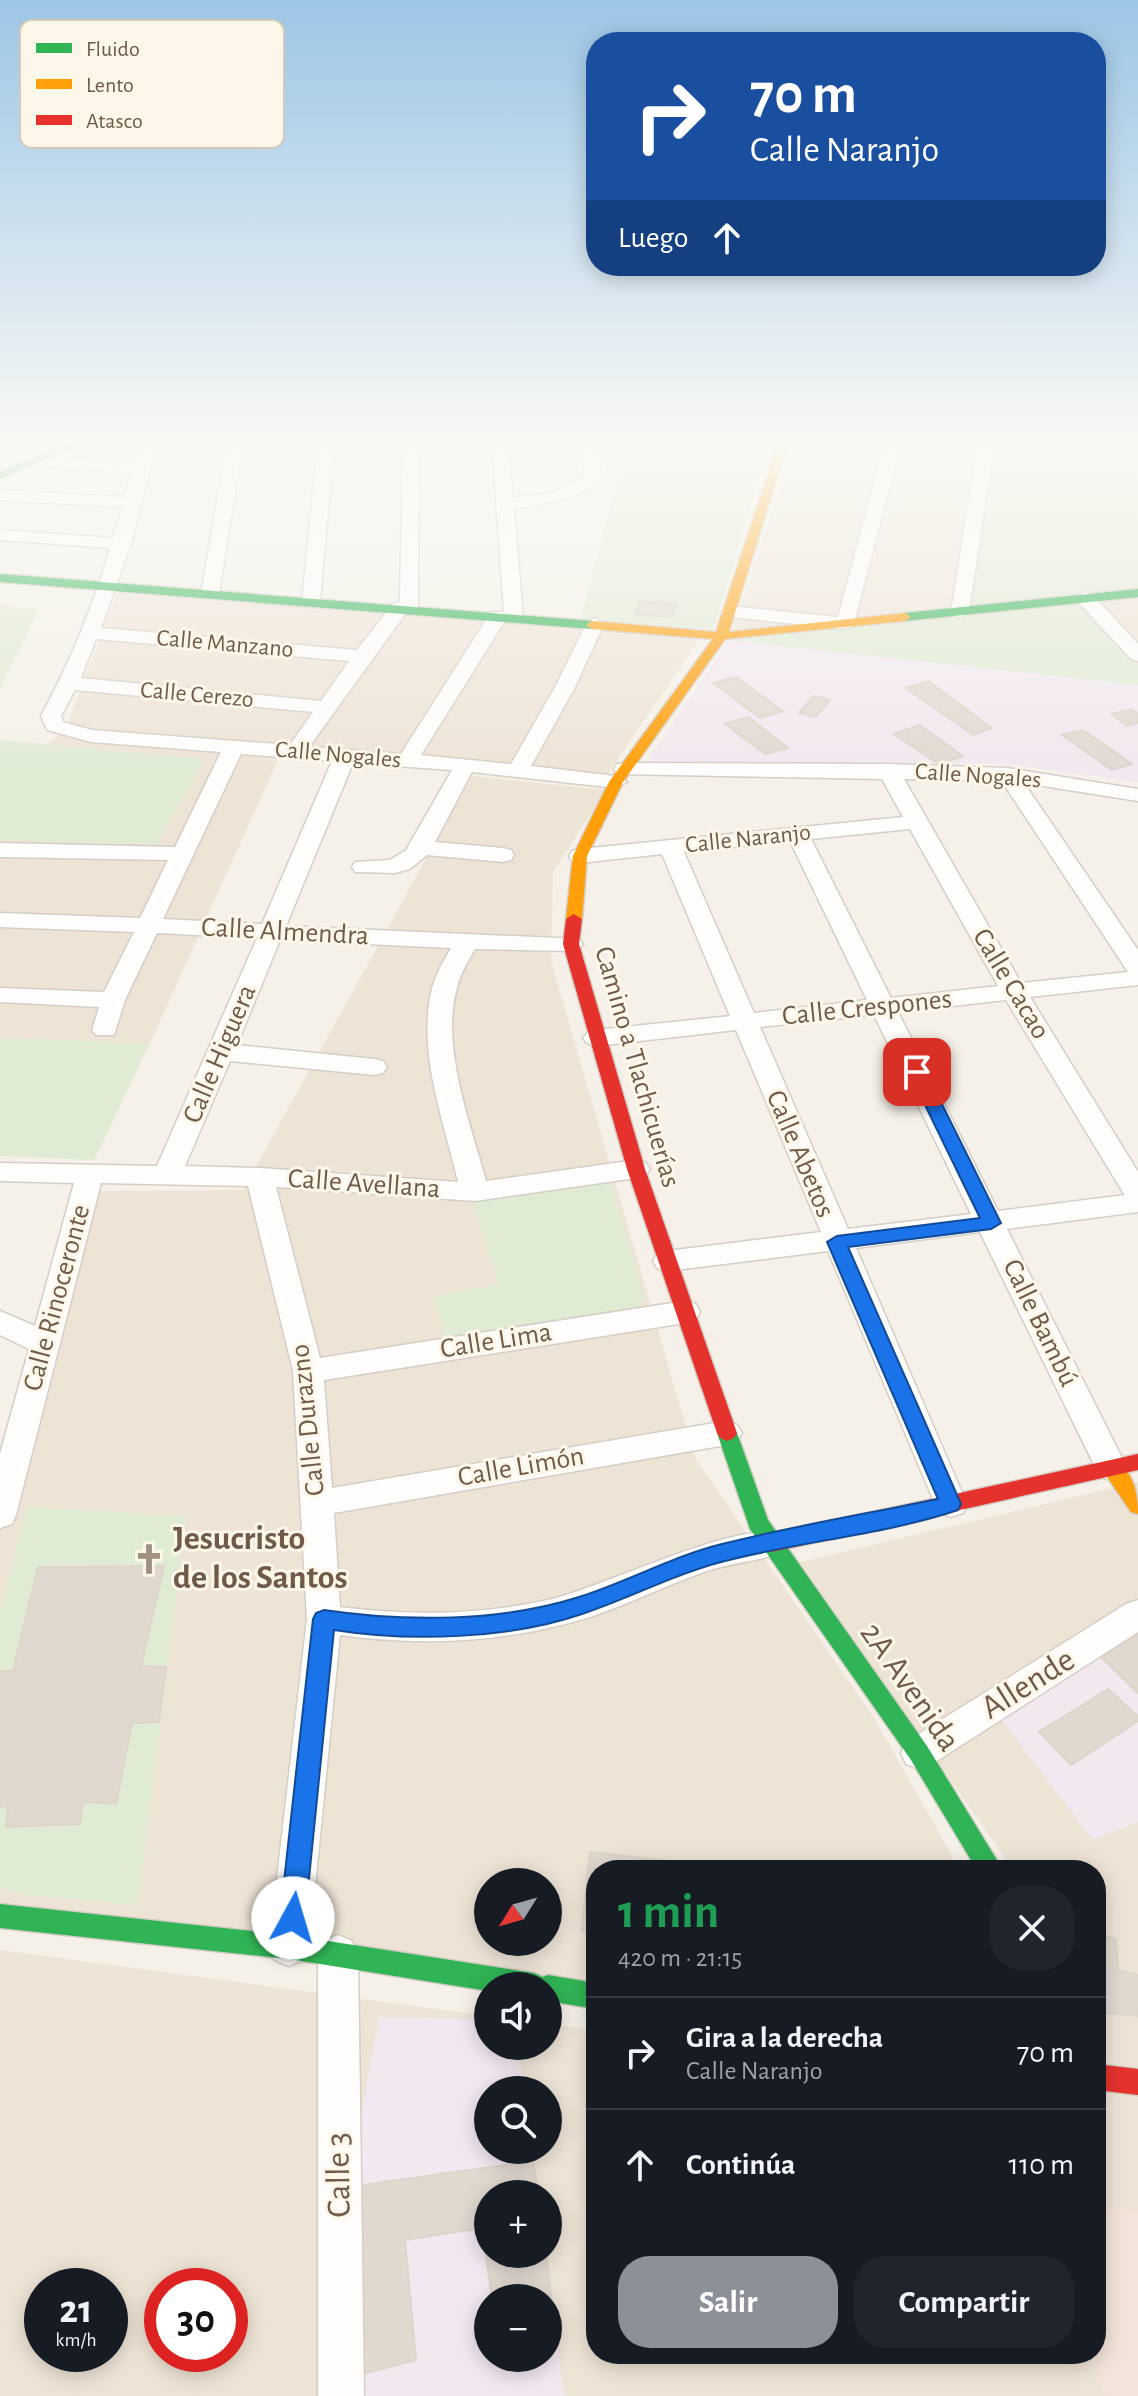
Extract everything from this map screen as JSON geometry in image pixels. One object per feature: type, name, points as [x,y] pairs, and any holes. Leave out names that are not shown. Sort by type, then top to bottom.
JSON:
[{"type":"street","points":[[69,683],[119,555]]},
{"type":"street","points":[[210,593],[216,555]]},
{"type":"street","points":[[311,601],[315,555]]},
{"type":"street","points":[[296,751],[362,656],[405,608],[407,555]]},
{"type":"street","points":[[407,761],[506,616],[505,555]]},
{"type":"street","name":"Camino a Tlachicuerías","points":[[748,555],[721,636],[621,776],[580,856],[571,944],[636,1169],[758,1523],[772,1543]]},
{"type":"street","points":[[843,623],[862,555]]},
{"type":"street","points":[[960,612],[969,555]]},
{"type":"street","points":[[0,578],[506,616],[721,636],[1138,593]]},
{"type":"street","points":[[1085,598],[1138,655]]},
{"type":"street","points":[[730,612],[843,623]]},
{"type":"street","points":[[518,771],[564,689],[595,624]]},
{"type":"street","name":"Calle Manzano","points":[[88,633],[362,656]]},
{"type":"street","name":"Calle Nogales","points":[[69,683],[51,721],[60,729],[91,736],[518,771],[621,776],[888,770],[1007,774],[1138,795]]},
{"type":"street","name":"Calle Cerezo","points":[[69,683],[325,707]]},
{"type":"street","points":[[105,1030],[113,1000],[234,747]]},
{"type":"street","name":"Calle Higuera","points":[[167,1175],[223,1052],[270,930],[345,756]]},
{"type":"street","points":[[363,867],[398,868],[421,848],[465,765]]},
{"type":"street","name":"Calle Cacao","points":[[888,770],[1014,992],[1138,1194]]},
{"type":"street","points":[[1007,774],[1138,968]]},
{"type":"street","name":"Calle Naranjo","points":[[580,856],[916,822]]},
{"type":"street","name":"Calle Bambú","points":[[797,834],[991,1223],[1125,1465]]},
{"type":"street","name":"Calle Abetos","points":[[670,847],[951,1504]]},
{"type":"street","points":[[421,848],[503,855]]},
{"type":"street","points":[[0,850],[182,854]]},
{"type":"street","name":"Calle Almendra","points":[[0,920],[148,924],[466,942],[571,944]]},
{"type":"street","points":[[466,942],[443,989],[439,1014],[441,1042],[475,1192]]},
{"type":"street","name":"Calle Crespones","points":[[596,1038],[1138,978]]},
{"type":"street","points":[[0,995],[113,1000]]},
{"type":"street","points":[[223,1052],[374,1067]]},
{"type":"street","name":"Calle Avellana","points":[[0,1172],[260,1177],[475,1192],[636,1169]]},
{"type":"street","name":"Calle Rinoceronte","points":[[2,1497],[90,1174]]},
{"type":"street","name":"Calle Durazno","points":[[260,1177],[308,1371],[324,1619],[289,1947]]},
{"type":"street","points":[[667,1261],[1138,1203]]},
{"type":"street","name":"Calle Lima","points":[[308,1371],[685,1312]]},
{"type":"street","points":[[0,1322],[44,1343]]},
{"type":"street","name":"Calle Limón","points":[[317,1503],[512,1467],[726,1433]]},
{"type":"street","points":[[324,1619],[377,1628],[445,1626],[513,1619],[578,1607],[710,1556],[1125,1465],[1138,1506]]},
{"type":"street","name":"2A Avenida","points":[[772,1543],[919,1753],[985,1860]]},
{"type":"street","name":"Allende","points":[[919,1753],[1138,1614]]},
{"type":"street","points":[[0,1916],[289,1947],[474,1976]]},
{"type":"street","name":"Calle 3","points":[[338,1954],[341,2396]]},
{"type":"street","points":[[562,1990],[586,1994]]},
{"type":"street","points":[[1106,2078],[1138,2082]]},
{"type":"shaded area","points":[[758,555],[1138,555],[1138,678],[729,640]]},
{"type":"shaded area","points":[[117,593],[700,638],[607,775],[285,744],[150,1043],[0,1038],[0,787],[66,728]]},
{"type":"shaded area","points":[[729,640],[1138,685],[1138,782],[1005,764],[647,762]]},
{"type":"shaded area","points":[[472,776],[606,790],[553,872],[551,961],[695,1458],[876,1721],[954,1860],[586,1860],[586,1981],[562,1977],[562,1972],[521,1972],[0,1903],[0,1526],[92,1191],[243,1190]]},
{"type":"shaded area","points":[[1138,1482],[1138,2396],[0,2396],[0,1950],[474,2014],[474,2060],[562,2060],[562,2026],[586,2029],[586,2364],[1106,2364],[1106,1860],[1006,1860],[800,1562]]},
{"type":"shaded area","points":[[1138,1628],[1138,1822],[1093,1840],[997,1714]]},
{"type":"shaded area","points":[[379,2017],[474,2019],[474,2060],[520,2060],[522,2076],[474,2076],[474,2164],[534,2164],[536,2180],[474,2180],[474,2268],[548,2268],[550,2284],[474,2284],[474,2372],[561,2372],[564,2396],[360,2396],[348,2187]]},
{"type":"shaded area","points":[[1106,2208],[1138,2212],[1138,2396],[1105,2396],[1094,2364],[1106,2364]]},
{"type":"green space","points":[[597,555],[736,555],[714,629],[581,619]]},
{"type":"green space","points":[[980,555],[1138,555],[1138,590],[973,603]]},
{"type":"green space","points":[[0,605],[39,609],[0,689]]},
{"type":"green space","points":[[1083,605],[1138,666],[1138,685],[729,640]]},
{"type":"green space","points":[[0,740],[205,759],[157,844],[0,840]]},
{"type":"green space","points":[[0,1038],[150,1043],[94,1160],[0,1156]]},
{"type":"green space","points":[[611,1181],[645,1298],[635,1310],[446,1340],[434,1296],[499,1284],[472,1200]]},
{"type":"green space","points":[[26,1507],[186,1516],[138,1905],[27,1895],[0,1887],[0,1615]]},
{"type":"building","points":[[640,601],[677,604],[672,617],[635,615]]},
{"type":"building","points":[[736,677],[783,711],[760,718],[713,683]]},
{"type":"building","points":[[928,681],[992,728],[973,735],[906,688]]},
{"type":"building","points":[[813,696],[830,700],[816,717],[799,713]]},
{"type":"building","points":[[1132,709],[1138,713],[1138,723],[1127,726],[1111,714]]},
{"type":"building","points":[[748,717],[788,748],[765,754],[725,724]]},
{"type":"building","points":[[919,725],[963,756],[939,764],[894,734]]},
{"type":"building","points":[[1083,730],[1132,764],[1112,770],[1062,735]]},
{"type":"building","points":[[164,1566],[141,1666],[166,1667],[159,1722],[132,1723],[116,1804],[83,1802],[80,1824],[6,1827],[8,1808],[0,1807],[0,1671],[13,1671],[38,1567]]},
{"type":"building","points":[[1138,1631],[1138,1693],[1097,1653]]},
{"type":"building","points":[[1108,1689],[1138,1716],[1138,1721],[1071,1765],[1039,1732]]},
{"type":"building","points":[[590,1852],[659,1860],[589,1860]]},
{"type":"building","points":[[586,1892],[586,1931],[582,1931]]},
{"type":"building","points":[[1106,1936],[1116,1939],[1118,1970],[1138,1975],[1138,2016],[1106,2013]]},
{"type":"building","points":[[512,2164],[533,2164],[536,2180],[474,2180],[474,2229],[405,2240],[416,2360],[359,2375],[348,2187]]},
{"type":"building","points":[[488,2268],[548,2268],[550,2284],[490,2284]]},
{"type":"traffic: fast","points":[[0,578],[592,625]]},
{"type":"traffic: fast","points":[[905,617],[1138,593]]},
{"type":"traffic: fast","points":[[727,1433],[758,1523],[919,1753],[985,1860]]},
{"type":"traffic: fast","points":[[0,1916],[289,1947],[474,1976]]},
{"type":"traffic: fast","points":[[562,1990],[586,1994]]},
{"type":"traffic: slow","points":[[574,919],[580,856],[616,782],[721,636],[747,555]]},
{"type":"traffic: slow","points":[[592,625],[721,636],[905,617]]},
{"type":"traffic: slow","points":[[1111,1468],[1138,1506]]},
{"type":"traffic: jam","points":[[574,919],[571,944],[636,1169],[727,1433]]},
{"type":"traffic: jam","points":[[772,1543],[1138,1462]]},
{"type":"traffic: jam","points":[[1106,2078],[1138,2082]]},
{"type":"place","name":"Jesucristo de los Santos","points":[[149,1559]]},
{"type":"route","points":[[293,1918],[324,1619],[377,1628],[445,1626],[513,1619],[578,1607],[721,1553],[951,1504],[837,1242],[991,1223],[917,1072]]}]
